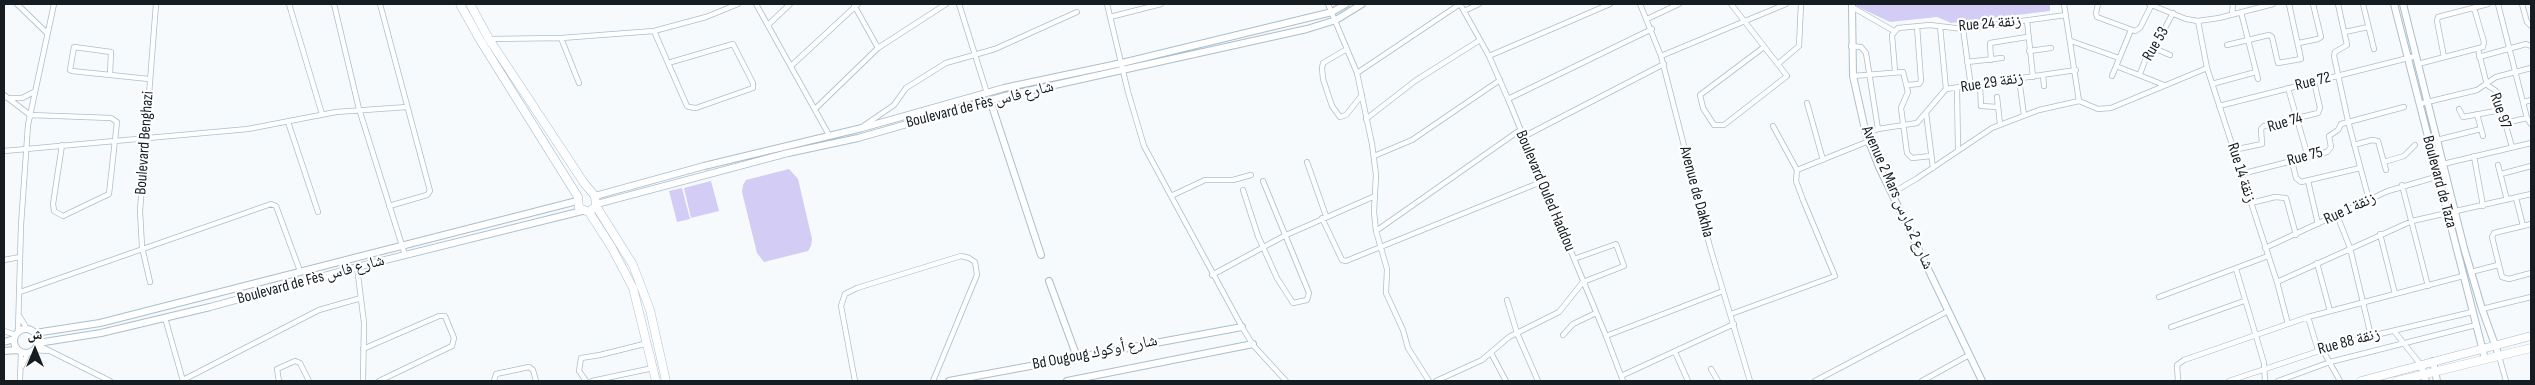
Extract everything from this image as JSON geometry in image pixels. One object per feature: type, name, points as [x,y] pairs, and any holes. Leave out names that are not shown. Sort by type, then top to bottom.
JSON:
[{"type":"main road","points":[[460,4],[577,199],[612,248],[633,288],[656,381]]},
{"type":"main road","points":[[470,4],[489,39],[595,200],[641,281],[666,381]]},
{"type":"main road","name":"Boulevard de Fès شارع فاس","points":[[595,200],[858,138],[990,100],[1332,12],[1346,4]]},
{"type":"main road","name":"Boulevard de Fès شارع فاس","points":[[595,200],[830,135],[862,128],[987,92],[1123,67],[1336,20],[1362,4]]},
{"type":"main road","name":"Boulevard de Taza","points":[[2394,4],[2485,359]]},
{"type":"main road","name":"Boulevard de Taza","points":[[2403,4],[2471,272],[2499,356]]},
{"type":"main road","name":"Avenue 2 Mars شارع 2 مارس","points":[[1852,5],[1851,46],[1853,76],[1868,137],[1892,193],[1982,381]]},
{"type":"main road","points":[[990,100],[1041,255]]},
{"type":"main road","points":[[577,199],[586,192],[595,200]]},
{"type":"main road","name":"Boulevard de Fès شارع فاس","points":[[35,333],[100,323],[577,199]]},
{"type":"main road","points":[[586,211],[595,200]]},
{"type":"main road","name":"Boulevard de Fès شارع فاس","points":[[4,351],[29,349],[165,318],[357,267],[586,211]]},
{"type":"main road","points":[[1049,281],[1077,356]]},
{"type":"main road","name":"Bd Ougoug شارع أوكوك","points":[[950,381],[1242,327]]},
{"type":"main road","points":[[4,342],[27,330],[35,333],[29,349],[16,336]]},
{"type":"main road","points":[[2361,381],[2531,336]]},
{"type":"main road","name":"Bd Ougoug شارع أوكوك","points":[[1067,381],[1252,344]]},
{"type":"main road","points":[[2397,381],[2425,378],[2435,372],[2531,348]]},
{"type":"main road","points":[[2433,362],[2437,381]]},
{"type":"main road","points":[[2421,365],[2425,378]]},
{"type":"street","points":[[17,4],[47,33]]},
{"type":"street","points":[[4,331],[16,336],[20,315],[20,257],[30,115],[54,4]]},
{"type":"street","name":"Boulevard Benghazi","points":[[150,282],[142,247],[140,211],[144,138],[156,4]]},
{"type":"street","points":[[290,4],[322,114]]},
{"type":"street","points":[[334,4],[360,109],[405,255]]},
{"type":"street","points":[[380,4],[430,192],[428,195],[389,206]]},
{"type":"street","points":[[721,4],[723,10]]},
{"type":"street","points":[[480,40],[560,38],[654,32],[674,27],[738,4]]},
{"type":"street","points":[[756,4],[830,135]]},
{"type":"street","points":[[768,24],[790,4]]},
{"type":"street","points":[[791,66],[855,4],[878,48]]},
{"type":"street","points":[[815,109],[878,48],[946,4]]},
{"type":"street","points":[[959,4],[987,92]]},
{"type":"street","points":[[1107,4],[1144,146],[1212,275],[1252,344],[1286,381]]},
{"type":"street","points":[[1110,17],[1160,4]]},
{"type":"street","points":[[1328,4],[1357,73],[1362,95],[1374,156],[1376,231],[1388,272],[1386,293],[1404,330],[1408,348],[1430,381]]},
{"type":"street","points":[[1357,73],[1460,4]]},
{"type":"street","name":"Boulevard Ouled Haddou","points":[[1460,4],[1489,56],[1508,98],[1622,379]]},
{"type":"street","points":[[1464,11],[1480,4]]},
{"type":"street","points":[[1489,56],[1610,4]]},
{"type":"street","name":"Avenue de Dakhla","points":[[1640,4],[1652,29],[1664,64],[1723,291],[1750,381]]},
{"type":"street","points":[[1647,19],[1679,4]]},
{"type":"street","points":[[1731,4],[1787,74],[1784,80],[1724,125],[1717,126],[1711,121],[1699,98],[1704,91],[1764,47]]},
{"type":"street","points":[[1661,56],[1786,4]]},
{"type":"street","points":[[1779,63],[1799,46],[1801,4]]},
{"type":"street","points":[[2064,4],[2076,70],[2079,101]]},
{"type":"street","points":[[2098,4],[2096,13],[2098,17],[2131,30],[2139,30],[2151,4],[2198,21],[2272,4]]},
{"type":"street","points":[[2232,14],[2233,4]]},
{"type":"street","points":[[2227,45],[2271,36],[2280,64],[2301,58],[2289,4]]},
{"type":"street","points":[[2299,43],[2321,37],[2313,4]]},
{"type":"street","points":[[2338,4],[2345,32],[2346,46],[2335,52],[2334,56],[2348,121],[2369,200]]},
{"type":"street","points":[[2363,4],[2374,49]]},
{"type":"street","points":[[2444,57],[2437,19],[2488,4]]},
{"type":"street","points":[[2498,4],[2527,118],[2531,124]]},
{"type":"street","points":[[2522,4],[2527,22],[2531,26]]},
{"type":"street","points":[[1852,5],[1894,31],[1892,39],[1895,71]]},
{"type":"street","points":[[2418,64],[2483,47],[2484,42],[2474,8]]},
{"type":"street","points":[[862,128],[894,105],[906,88],[946,63],[1010,43],[1077,12]]},
{"type":"street","points":[[2241,12],[2258,79]]},
{"type":"street","name":"Rue 53","points":[[2140,74],[2147,55],[2154,48],[2173,13]]},
{"type":"street","name":"Rue 24 زنقة","points":[[1894,31],[1917,26],[1940,26],[1964,30],[2066,15]]},
{"type":"street","points":[[2027,21],[2027,37],[2033,77]]},
{"type":"street","name":"Rue 14 زنقة","points":[[2198,21],[2207,68],[2218,106],[2277,282],[2288,324]]},
{"type":"street","points":[[1907,85],[1920,83],[1921,80],[1917,26]]},
{"type":"street","points":[[1940,26],[1946,89]]},
{"type":"street","points":[[2345,32],[2368,27]]},
{"type":"street","points":[[1508,98],[1652,29]]},
{"type":"street","points":[[1964,30],[1971,86]]},
{"type":"street","points":[[2112,76],[2131,30]]},
{"type":"street","points":[[654,32],[687,106],[691,108],[753,88],[754,83],[733,44],[668,63]]},
{"type":"street","points":[[1991,60],[1990,43],[2027,37]]},
{"type":"street","points":[[560,38],[579,83]]},
{"type":"street","points":[[1366,119],[1416,81],[1480,40]]},
{"type":"street","points":[[2071,41],[2119,58]]},
{"type":"street","points":[[2479,56],[2526,44],[2531,46]]},
{"type":"street","points":[[1851,46],[1861,47],[1866,53],[1878,130]]},
{"type":"street","points":[[110,75],[111,52],[74,47],[70,70],[110,75],[149,79]]},
{"type":"street","points":[[1347,48],[1324,63],[1322,68],[1323,79],[1332,106],[1340,117],[1346,115],[1362,95]]},
{"type":"street","points":[[2029,51],[2051,48]]},
{"type":"street","points":[[2154,48],[2170,55]]},
{"type":"street","name":"Rue 97","points":[[2478,49],[2487,85],[2496,89],[2512,147]]},
{"type":"street","name":"Rue 72","points":[[2218,106],[2416,56]]},
{"type":"street","points":[[1967,62],[2002,58]]},
{"type":"street","points":[[1523,137],[1664,64]]},
{"type":"street","points":[[2116,66],[2164,85]]},
{"type":"street","points":[[1892,193],[2000,124],[2024,115],[2079,101],[2092,108],[2104,110],[2207,68]]},
{"type":"street","points":[[2419,104],[2477,90],[2487,85],[2496,77],[2531,68]]},
{"type":"street","name":"Rue 29 زنقة","points":[[1797,170],[1823,160],[1878,130],[1918,123],[1946,89],[1957,89],[2076,70]]},
{"type":"street","points":[[1853,76],[1895,71],[1904,73],[1908,92],[1900,108],[1907,149],[1910,157],[1931,156]]},
{"type":"street","points":[[2212,84],[2256,72]]},
{"type":"street","points":[[2043,76],[2044,86]]},
{"type":"street","points":[[2019,79],[2024,115]]},
{"type":"street","points":[[1374,156],[1412,140],[1500,80]]},
{"type":"street","name":"Rue 74","points":[[2233,150],[2262,144],[2261,129],[2264,126],[2315,115],[2320,110],[2314,82]]},
{"type":"street","points":[[1980,85],[1980,105],[1998,106]]},
{"type":"street","points":[[2288,88],[2308,157]]},
{"type":"street","points":[[1957,89],[1958,150]]},
{"type":"street","points":[[6,97],[22,98],[34,92]]},
{"type":"street","points":[[6,97],[30,115],[114,118],[117,122],[109,194],[63,216],[54,211],[53,204],[62,145]]},
{"type":"street","points":[[1997,97],[2000,124]]},
{"type":"street","points":[[2524,102],[2531,100]]},
{"type":"street","points":[[1807,104],[1823,160]]},
{"type":"street","points":[[4,151],[248,129],[322,114],[408,106]]},
{"type":"street","points":[[2348,121],[2404,107]]},
{"type":"street","points":[[2459,110],[2463,117],[2502,110]]},
{"type":"street","points":[[1926,113],[1933,168]]},
{"type":"street","points":[[2477,114],[2483,136]]},
{"type":"street","points":[[2505,123],[2527,118]]},
{"type":"street","name":"Rue 75","points":[[2241,174],[2329,151],[2330,135],[2348,121]]},
{"type":"street","points":[[288,122],[318,212]]},
{"type":"street","points":[[1731,314],[1835,276],[1796,181],[1797,170],[1773,126]]},
{"type":"street","points":[[1376,231],[1520,130]]},
{"type":"street","points":[[2437,140],[2481,130]]},
{"type":"street","points":[[2354,145],[2372,140],[2378,141],[2386,170]]},
{"type":"street","points":[[2443,164],[2531,143]]},
{"type":"street","points":[[2384,162],[2404,156],[2415,145]]},
{"type":"street","points":[[2474,156],[2484,206]]},
{"type":"street","points":[[2292,161],[2298,181],[2308,181],[2360,168]]},
{"type":"street","points":[[1307,162],[1324,217],[1343,262],[1541,182]]},
{"type":"street","points":[[2498,165],[2507,200]]},
{"type":"street","points":[[2501,174],[2531,166]]},
{"type":"street","name":"Rue 1 زنقة","points":[[2265,248],[2402,185],[2446,174]]},
{"type":"street","points":[[1171,196],[1205,180],[1233,180],[1251,175]]},
{"type":"street","points":[[2308,181],[2318,224]]},
{"type":"street","points":[[1243,190],[1263,248],[1292,302],[1307,300],[1309,293],[1263,182]]},
{"type":"street","points":[[2402,185],[2428,286]]},
{"type":"street","points":[[2277,282],[2412,221],[2531,194]]},
{"type":"street","points":[[1212,275],[1284,236],[1374,196]]},
{"type":"street","points":[[2251,203],[2276,197],[2286,198],[2296,235]]},
{"type":"street","points":[[2516,198],[2522,226]]},
{"type":"street","points":[[20,292],[142,247],[271,204],[276,206],[300,271]]},
{"type":"street","points":[[2337,215],[2350,248],[2371,336]]},
{"type":"street","points":[[2531,231],[2530,224],[2492,235],[2498,265],[2504,278],[2531,273]]},
{"type":"street","points":[[2380,234],[2395,294]]},
{"type":"street","points":[[1436,381],[1482,360],[1516,332],[1537,325],[1559,312],[1583,282],[1624,266],[1618,246],[1614,244],[1574,259]]},
{"type":"street","points":[[855,381],[842,306],[845,294],[857,288],[961,256],[969,258],[975,262],[977,274],[933,381]]},
{"type":"street","points":[[2159,297],[2268,256]]},
{"type":"street","points":[[4,260],[20,257]]},
{"type":"street","points":[[2317,263],[2330,311]]},
{"type":"street","points":[[2471,272],[2498,265]]},
{"type":"street","points":[[357,267],[361,298],[363,381]]},
{"type":"street","points":[[2236,269],[2265,370],[2265,381]]},
{"type":"street","points":[[2178,381],[2177,367],[2181,362],[2255,334],[2308,317],[2463,276]]},
{"type":"street","points":[[1606,336],[1723,291]]},
{"type":"street","points":[[2482,309],[2531,297]]},
{"type":"street","points":[[165,318],[183,380],[319,310],[361,298]]},
{"type":"street","points":[[1507,300],[1516,332],[1538,381]]},
{"type":"street","points":[[2171,327],[2244,301]]},
{"type":"street","points":[[1814,381],[1948,311]]},
{"type":"street","points":[[1563,335],[1573,324],[1596,312]]},
{"type":"street","name":"Rue 88 زنقة","points":[[2229,381],[2265,370],[2320,349],[2472,312]]},
{"type":"street","points":[[20,315],[27,330]]},
{"type":"street","points":[[363,349],[438,316],[445,316],[454,338],[452,346],[379,381]]},
{"type":"street","points":[[2308,317],[2320,349],[2330,362],[2340,381]]},
{"type":"street","points":[[1622,379],[1734,324]]},
{"type":"street","points":[[2278,381],[2330,362],[2476,325]]},
{"type":"street","points":[[2394,331],[2421,365]]},
{"type":"street","points":[[586,381],[579,371],[581,358],[648,343]]},
{"type":"street","points":[[20,381],[22,368],[29,349],[49,351],[110,381]]},
{"type":"street","points":[[1675,352],[1688,381]]},
{"type":"street","points":[[1491,353],[1506,381]]},
{"type":"street","points":[[1922,381],[1969,355]]},
{"type":"street","points":[[2499,356],[2506,381]]},
{"type":"street","points":[[279,381],[277,369],[295,361],[300,363],[309,381]]},
{"type":"street","points":[[494,381],[496,374],[529,367],[533,370],[536,381]]},
{"type":"street","points":[[592,381],[653,368]]},
{"type":"street","points":[[1711,369],[1718,381]]},
{"type":"shaded area","points":[[1857,4],[2050,4],[2050,11],[1951,23],[1937,17],[1890,22],[1856,6]]},
{"type":"shaded area","points":[[789,169],[798,179],[812,239],[811,246],[808,251],[764,262],[757,253],[742,192],[743,185],[746,180]]},
{"type":"shaded area","points":[[711,181],[719,211],[691,218],[684,188]]},
{"type":"shaded area","points":[[682,188],[690,219],[677,222],[669,191]]}]
